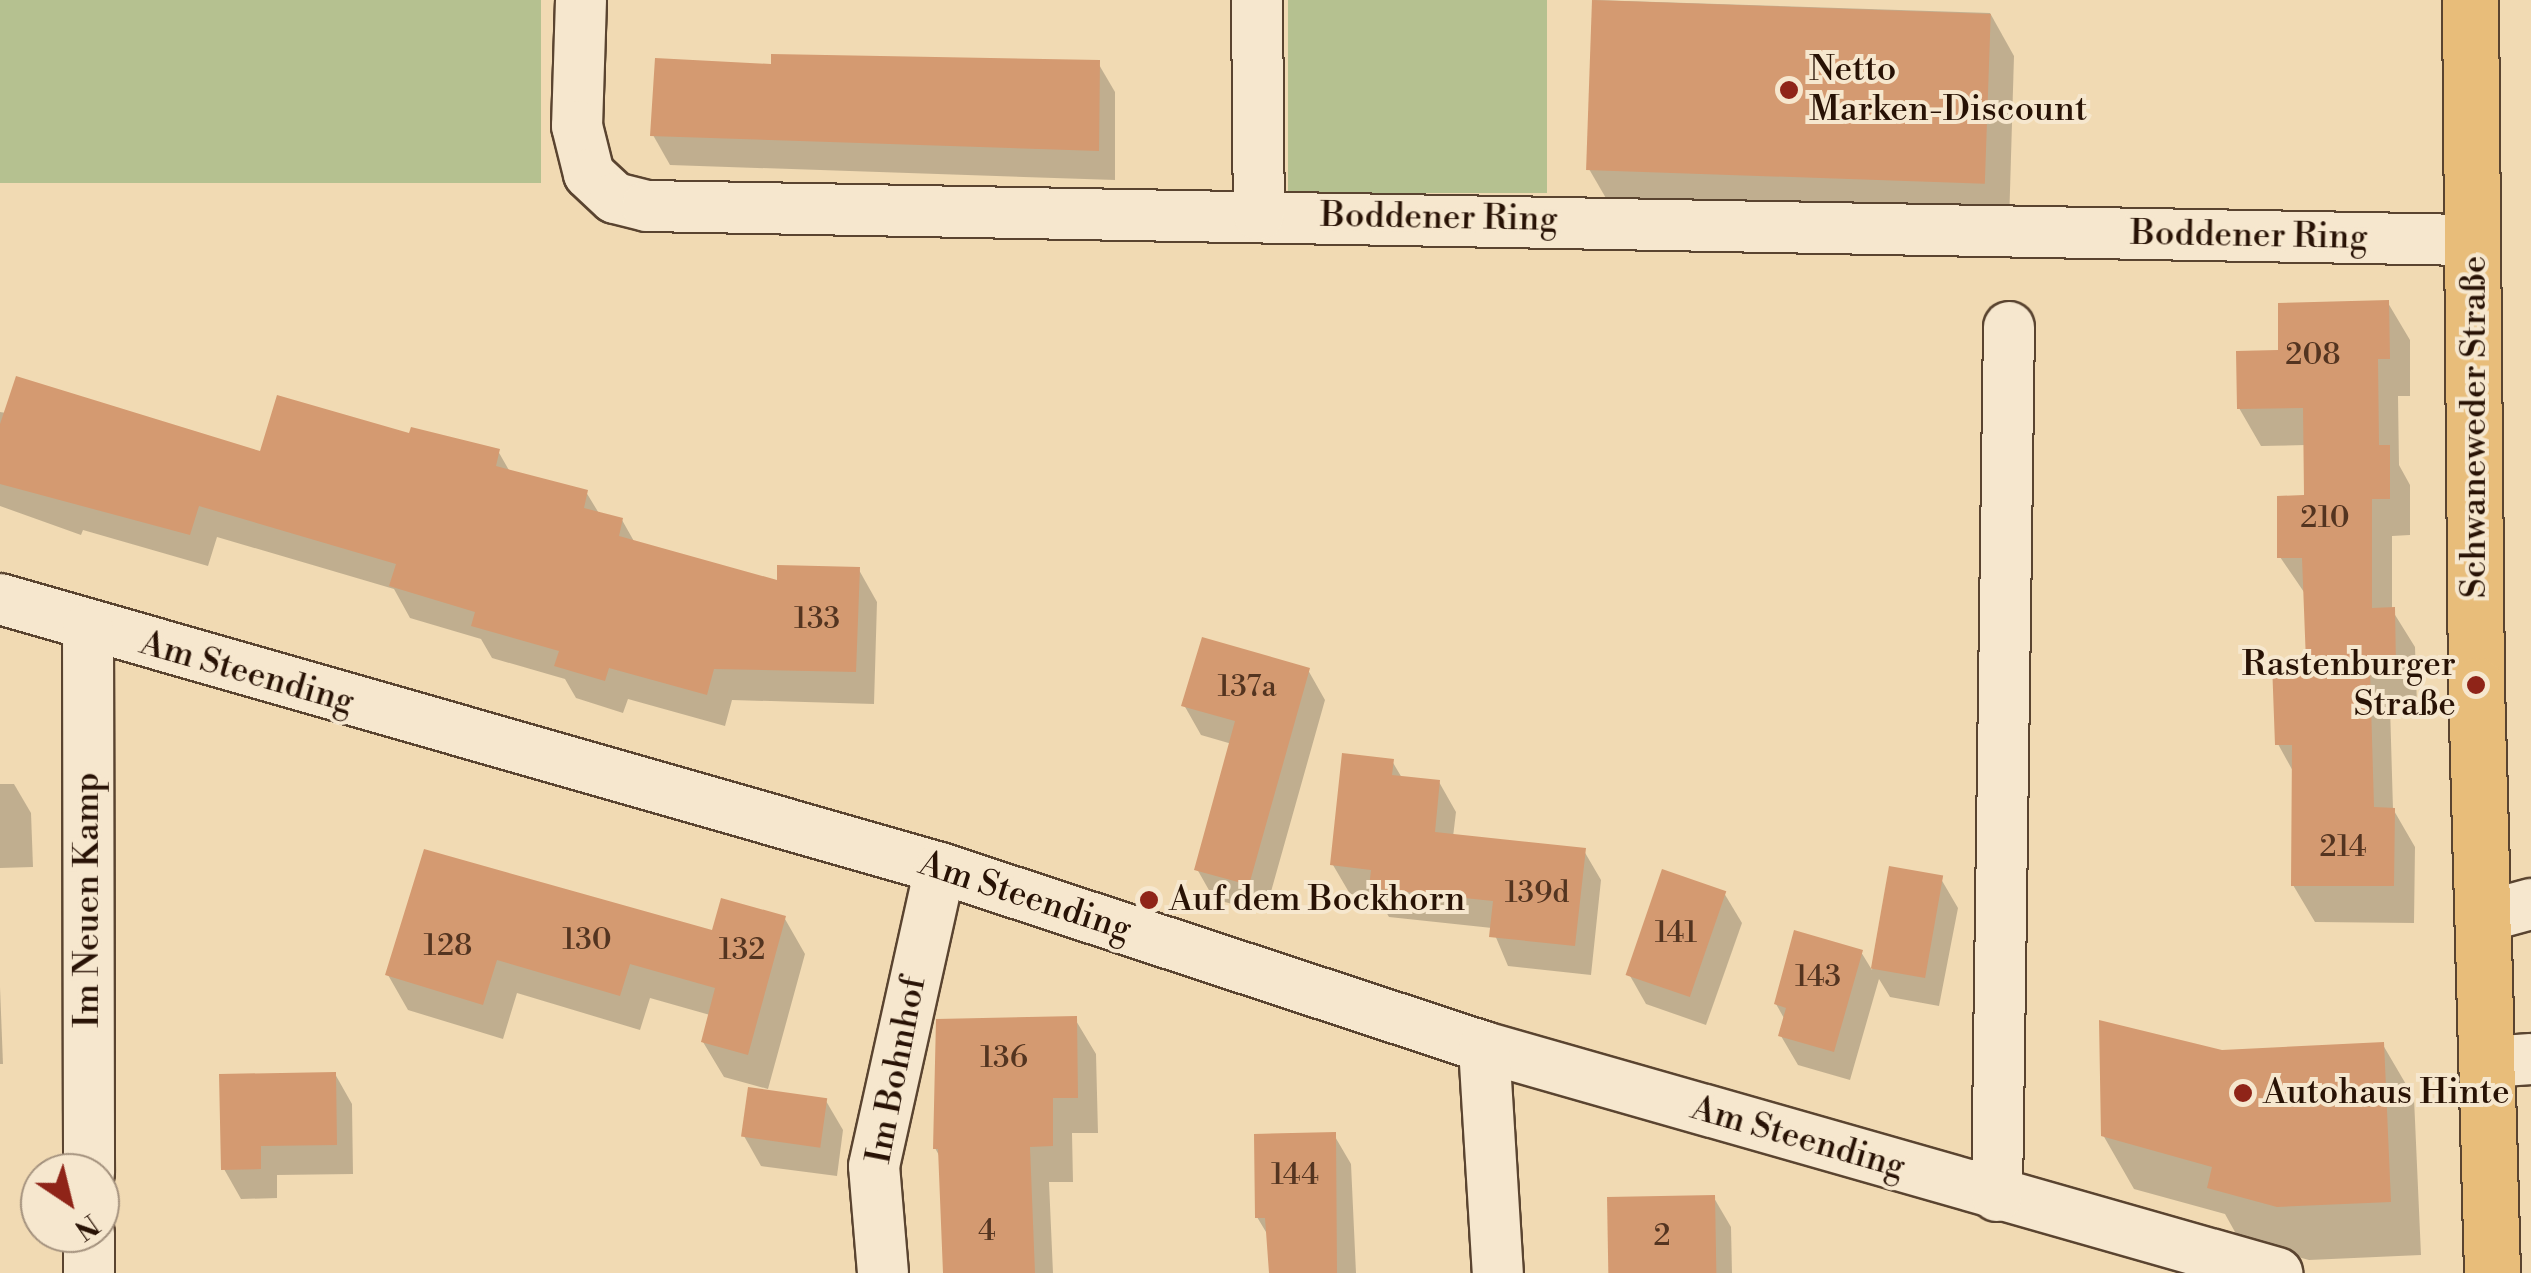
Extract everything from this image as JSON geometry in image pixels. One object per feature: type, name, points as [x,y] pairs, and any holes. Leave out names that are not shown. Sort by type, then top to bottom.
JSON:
[{"type":"main road","name":"Schwaneweder Straße","points":[[2470,0],[2474,240],[2507,911],[2510,1060],[2492,1273]]},
{"type":"street","name":"Boddener Ring","points":[[581,0],[577,126],[589,174],[616,198],[647,206],[1259,214],[2474,240]]},
{"type":"street","points":[[1257,0],[1259,214]]},
{"type":"street","points":[[1997,1196],[2009,327]]},
{"type":"street","name":"Am Steending","points":[[0,599],[88,628],[940,868],[1484,1047],[2277,1273]]},
{"type":"street","name":"Im Neuen Kamp","points":[[88,628],[89,1153]]},
{"type":"street","name":"Im Bohnhof","points":[[883,1273],[874,1166],[940,868]]},
{"type":"street","points":[[1484,1047],[1498,1273]]},
{"type":"green space","points":[[0,0],[541,0],[541,183],[0,183]]},
{"type":"green space","points":[[1288,0],[1547,0],[1547,193],[1288,193]]},
{"type":"building","name":"Netto Marken-Discount","points":[[1592,0],[1991,14],[1985,184],[1586,170]]},
{"type":"building","points":[[771,54],[1100,60],[1099,151],[650,136],[655,58],[771,64]]},
{"type":"building","points":[[2389,300],[2390,359],[2378,359],[2379,445],[2390,445],[2390,499],[2372,499],[2372,608],[2395,607],[2396,669],[2370,670],[2374,807],[2395,808],[2394,886],[2291,886],[2292,745],[2275,745],[2272,663],[2306,662],[2302,558],[2277,558],[2277,496],[2304,495],[2303,408],[2237,409],[2236,351],[2278,350],[2278,303]]},
{"type":"building","points":[[16,376],[260,451],[277,395],[409,433],[411,427],[500,449],[496,466],[588,490],[584,508],[623,518],[619,536],[777,580],[777,565],[860,567],[856,672],[714,669],[707,695],[609,668],[605,681],[554,666],[559,651],[471,626],[475,612],[389,586],[396,564],[199,506],[190,535],[0,484],[0,424]]},
{"type":"building","points":[[1202,637],[1310,668],[1249,885],[1194,870],[1235,721],[1181,706]]},
{"type":"building","points":[[1342,753],[1394,759],[1392,775],[1440,780],[1435,832],[1586,848],[1575,946],[1489,937],[1493,901],[1369,888],[1371,870],[1330,865]]},
{"type":"building","points":[[424,849],[712,930],[721,898],[786,916],[748,1055],[701,1042],[715,988],[630,964],[620,996],[497,960],[483,1005],[385,975]]},
{"type":"building","points":[[1889,866],[1943,876],[1925,978],[1871,968]]},
{"type":"building","points":[[1662,869],[1726,891],[1690,997],[1626,975]]},
{"type":"building","points":[[1794,930],[1863,950],[1834,1052],[1778,1036],[1786,1008],[1774,1004]]},
{"type":"building","points":[[1077,1016],[1078,1098],[1053,1098],[1053,1146],[1030,1147],[1035,1273],[943,1273],[938,1149],[933,1149],[936,1019]]},
{"type":"building","name":"Autohaus Hinte","points":[[2099,1020],[2222,1050],[2384,1042],[2391,1202],[2277,1207],[2207,1188],[2212,1167],[2101,1136]]},
{"type":"building","points":[[336,1072],[337,1145],[261,1146],[261,1169],[221,1170],[219,1074]]},
{"type":"building","points":[[748,1087],[827,1098],[820,1148],[741,1137]]},
{"type":"building","points":[[1336,1132],[1337,1273],[1269,1273],[1265,1218],[1255,1218],[1254,1134]]},
{"type":"building","points":[[1715,1195],[1716,1273],[1608,1273],[1607,1197]]},
{"type":"place","name":"Netto Marken-Discount","points":[[1789,90]]},
{"type":"place","name":"Rastenburger Straße","points":[[2476,685]]},
{"type":"place","name":"Auf dem Bockhorn","points":[[1149,900]]},
{"type":"place","name":"Autohaus Hinte","points":[[2243,1093]]}]
